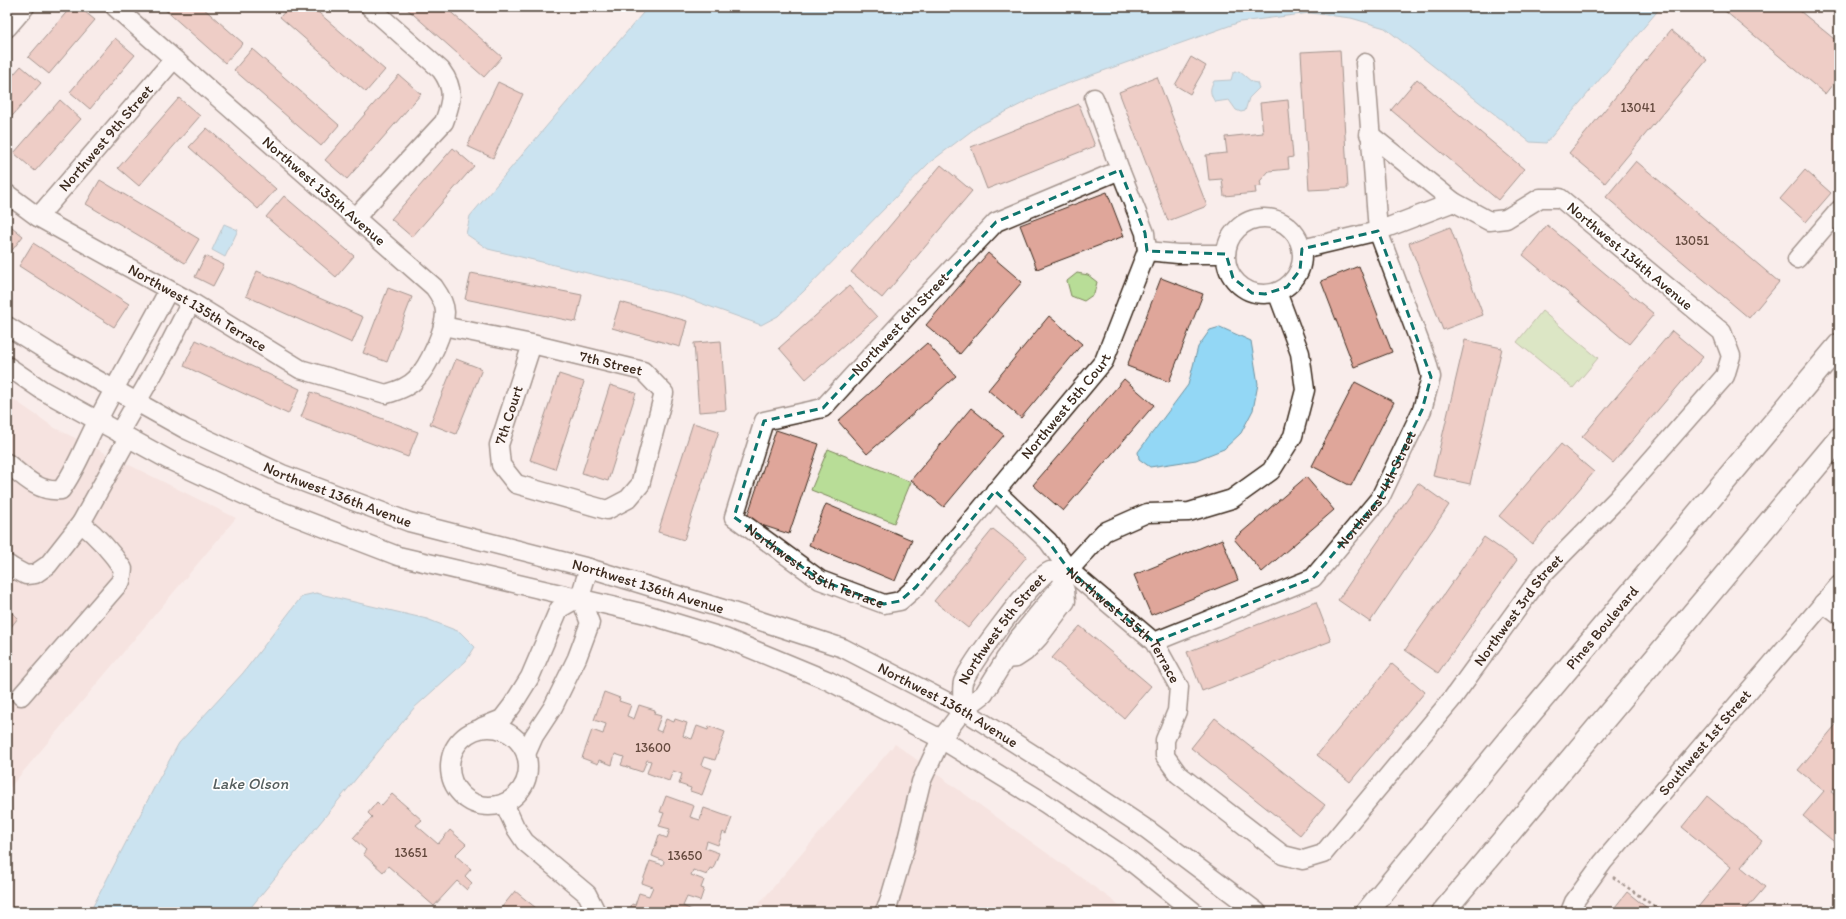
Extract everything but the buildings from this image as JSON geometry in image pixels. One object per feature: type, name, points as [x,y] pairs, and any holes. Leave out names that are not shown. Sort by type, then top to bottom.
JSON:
[{"type":"highway","name":"Pines Boulevard","points":[[1367,912],[1523,722],[1839,345]]},
{"type":"highway","points":[[1443,912],[1839,439]]},
{"type":"street","points":[[7,28],[25,7]]},
{"type":"street","name":"Northwest 135th Avenue","points":[[115,7],[434,287],[441,298],[446,311],[443,326],[424,370],[416,380],[399,390]]},
{"type":"street","points":[[355,218],[444,122],[449,109],[451,94],[449,81],[441,70],[370,7]]},
{"type":"street","name":"Northwest 9th Street","points":[[38,217],[174,59]]},
{"type":"street","points":[[1365,63],[1378,231]]},
{"type":"street","points":[[1094,98],[1145,233],[1147,251],[1178,254],[1226,254]]},
{"type":"street","name":"Northwest 134th Avenue","points":[[1370,134],[1454,202],[1489,221],[1506,219],[1540,198],[1560,198],[1722,332],[1731,356]]},
{"type":"street","name":"Northwest 6th Street","points":[[734,517],[764,421],[824,408],[910,313],[996,222],[1120,170]]},
{"type":"street","name":"Northwest 135th Terrace","points":[[7,194],[38,217],[191,302],[300,369],[386,394],[399,390]]},
{"type":"street","points":[[1302,249],[1378,231],[1454,202]]},
{"type":"street","points":[[1797,259],[1839,210]]},
{"type":"street","points":[[1268,218],[1280,222],[1290,228],[1297,237],[1302,249],[1300,270],[1294,280],[1277,292],[1265,294],[1252,293],[1241,287],[1233,278],[1228,267],[1226,254],[1229,242],[1235,232],[1244,224],[1256,219],[1268,218]]},
{"type":"street","name":"Northwest 4th Street","points":[[1154,642],[1313,578],[1380,498],[1422,410],[1431,377],[1427,362],[1378,231]]},
{"type":"street","name":"Northwest 5th Court","points":[[900,601],[916,587],[1104,361],[1147,251]]},
{"type":"street","points":[[7,463],[30,483],[50,492],[61,490],[71,476],[97,421],[168,290]]},
{"type":"street","name":"Northwest 5th Street","points":[[884,912],[888,905],[906,844],[921,782],[941,739],[963,710],[984,694],[1017,640],[1038,612],[1062,586],[1069,570],[1104,532],[1147,513],[1189,512],[1232,499],[1271,471],[1293,436],[1305,390],[1300,353],[1277,292]]},
{"type":"street","points":[[7,564],[26,574],[35,574],[48,565],[81,524],[124,435],[137,402],[191,302]]},
{"type":"street","name":"Northwest 136th Avenue","points":[[7,326],[60,359],[185,429],[282,474],[409,522],[589,568],[733,612],[843,648],[963,710],[1064,774],[1148,830],[1257,912]]},
{"type":"street","points":[[443,326],[532,344]]},
{"type":"street","name":"7th Court","points":[[532,344],[499,445],[501,465],[516,484],[607,510],[628,499]]},
{"type":"street","name":"7th Street","points":[[532,344],[642,371],[664,393],[640,485],[628,499]]},
{"type":"street","name":"Northwest 3rd Street","points":[[1303,860],[1324,854],[1452,699],[1542,575],[1618,498],[1725,376],[1731,356]]},
{"type":"street","name":"Northwest 136th Avenue","points":[[7,366],[42,390],[169,460],[268,506],[398,556],[580,597],[646,614],[724,638],[829,681],[941,739],[1045,804],[1128,859],[1194,912]]},
{"type":"street","name":"Northwest 135th Terrace","points":[[995,491],[1048,541],[1069,570],[1154,642],[1179,687],[1178,710],[1165,740],[1165,756],[1178,774],[1283,855],[1303,860]]},
{"type":"street","name":"Northwest 135th Terrace","points":[[734,517],[820,580],[884,604],[900,601]]},
{"type":"street","points":[[21,696],[121,581],[123,569],[115,557],[99,537],[81,524]]},
{"type":"street","points":[[526,754],[534,736],[553,708],[584,642],[590,623],[580,597],[589,568]]},
{"type":"street","name":"Northwest 5th Street","points":[[963,710],[963,683],[991,639],[1035,584],[1049,571],[1069,570]]},
{"type":"street","name":"Southwest 1st Street","points":[[1572,907],[1600,867],[1694,753],[1839,585]]},
{"type":"street","points":[[1005,659],[1016,658],[1025,652],[1039,637],[1066,601],[1065,590],[1062,586]]},
{"type":"street","points":[[478,729],[491,727],[504,730],[515,737],[523,747],[526,754],[529,766],[524,785],[516,796],[504,803],[491,806],[479,806],[467,800],[458,792],[452,780],[449,768],[451,755],[457,743],[466,734],[478,729],[502,719],[530,677],[559,609],[580,597]]},
{"type":"street","points":[[1022,600],[1038,612]]},
{"type":"street","points":[[1824,603],[1839,615]]},
{"type":"street","points":[[504,803],[515,827],[525,842],[587,894],[596,912]]},
{"type":"path","points":[[1600,867],[1658,909],[1656,912]]},
{"type":"highlighted area","points":[[1120,170],[1145,233],[1147,251],[1226,254],[1233,278],[1252,293],[1265,294],[1287,287],[1300,270],[1302,249],[1378,231],[1431,377],[1422,410],[1380,498],[1313,578],[1154,642],[1069,570],[1048,541],[995,491],[916,587],[900,601],[884,604],[820,580],[734,517],[764,421],[823,408],[996,222]]},
{"type":"shaded area","points":[[7,395],[55,428],[236,518],[7,791]]},
{"type":"shaded area","points":[[895,744],[1129,912],[752,912]]},
{"type":"green space","points":[[1077,273],[1088,275],[1097,282],[1094,294],[1084,301],[1071,296],[1067,281]]},
{"type":"green space","points":[[1542,311],[1598,358],[1573,388],[1517,342]]},
{"type":"green space","points":[[828,449],[911,482],[894,523],[811,490]]},
{"type":"water","points":[[648,7],[1661,7],[1546,143],[1530,142],[1385,28],[1351,18],[1310,13],[1240,22],[1047,91],[978,126],[929,163],[804,291],[778,316],[761,325],[678,295],[488,249],[466,234],[470,216]]},
{"type":"water","points":[[1239,71],[1252,82],[1257,83],[1259,88],[1249,98],[1245,111],[1241,112],[1236,110],[1229,100],[1215,102],[1211,92],[1211,87],[1214,81],[1231,80],[1233,73]]},
{"type":"water","points":[[224,224],[238,230],[225,257],[212,250]]},
{"type":"water","points":[[1220,327],[1251,341],[1258,384],[1253,410],[1241,433],[1224,449],[1196,460],[1150,467],[1139,459],[1138,452],[1188,385],[1198,347],[1210,330]]},
{"type":"water","name":"Lake Olson","points":[[316,593],[427,619],[460,632],[475,647],[466,661],[414,708],[247,912],[90,912],[179,743],[243,673],[302,596]]}]
